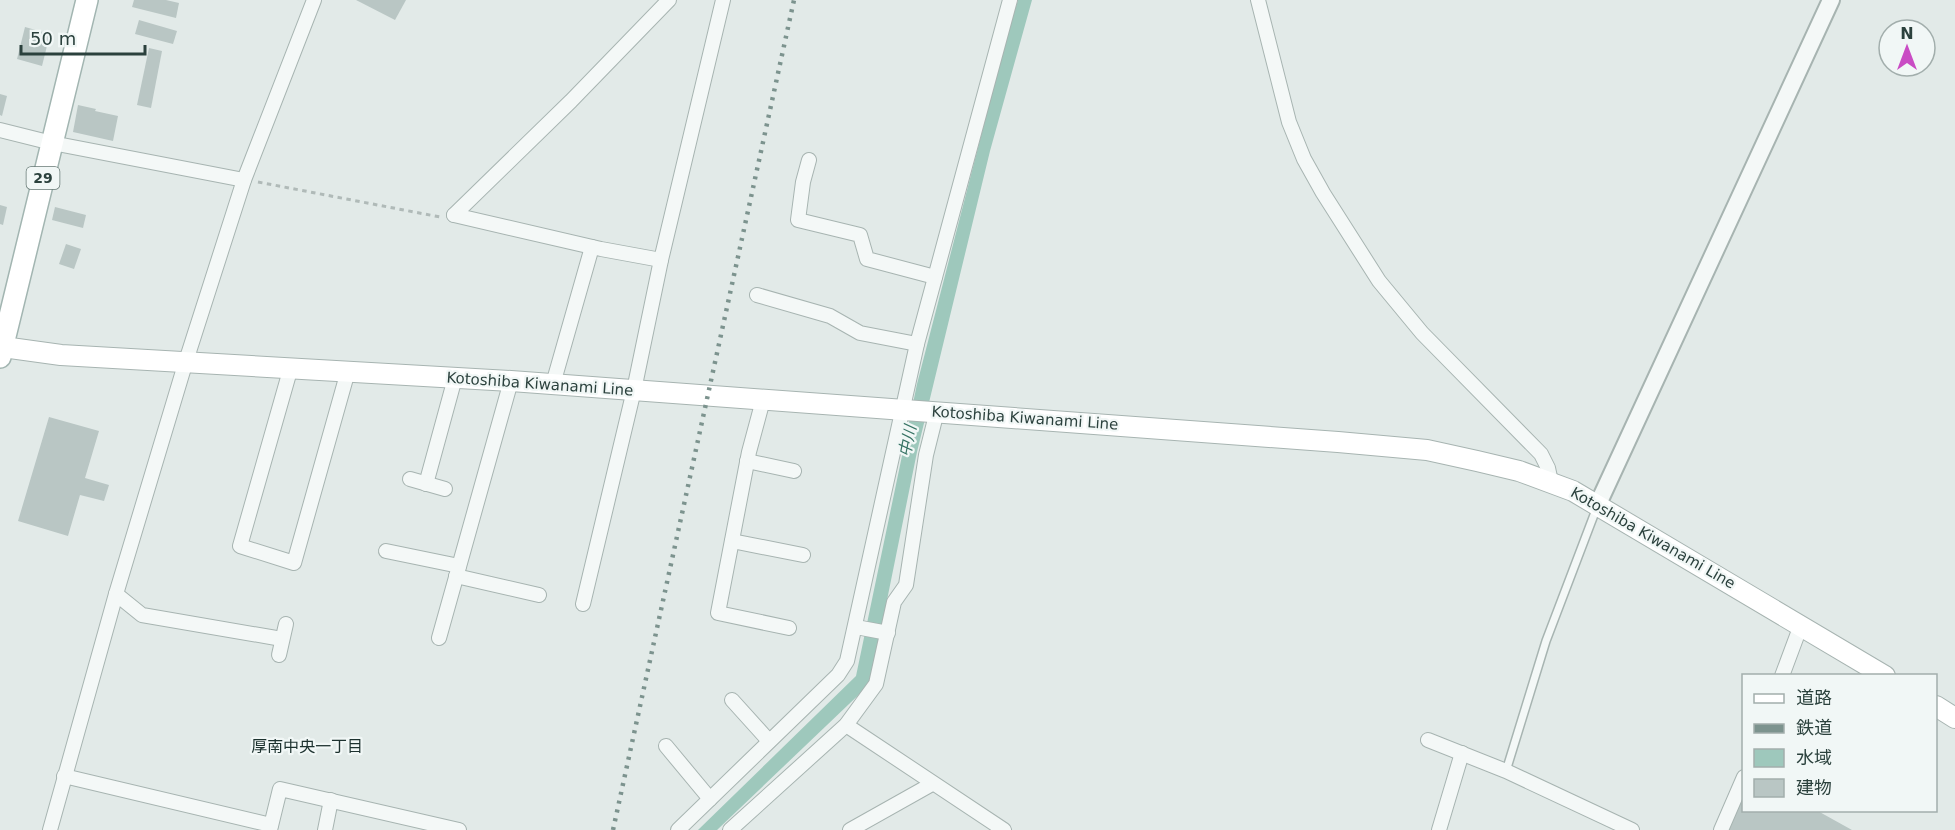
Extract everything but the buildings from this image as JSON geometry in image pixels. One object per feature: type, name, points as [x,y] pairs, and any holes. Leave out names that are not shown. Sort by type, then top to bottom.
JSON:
[{"type":"main road","name":"29","points":[[1,350],[87,0]]},
{"type":"main road","name":"Kotoshiba Kiwanami Line","points":[[1,350],[151,361],[186,361],[511,381],[936,411],[1427,450],[1519,471],[1551,482],[1598,504],[1883,674]]},
{"type":"main road","points":[[1937,707],[1955,718]]},
{"type":"street","points":[[50,830],[116,594],[186,361],[244,180],[314,0]]},
{"type":"street","points":[[454,214],[563,109],[669,0]]},
{"type":"street","points":[[583,604],[723,0]]},
{"type":"street","points":[[678,830],[838,675],[847,661],[859,627],[917,344],[1010,0]]},
{"type":"street","points":[[1258,0],[1289,122],[1304,159],[1323,193],[1379,281],[1422,333],[1541,454],[1548,468],[1551,482]]},
{"type":"street","points":[[1598,504],[1831,0]]},
{"type":"street","points":[[0,130],[244,180]]},
{"type":"street","points":[[809,160],[803,182],[798,220],[860,235],[867,259],[935,277]]},
{"type":"street","points":[[454,214],[661,260]]},
{"type":"street","points":[[553,384],[592,246]]},
{"type":"street","points":[[757,295],[830,316],[860,333],[917,344]]},
{"type":"street","points":[[291,367],[240,546],[294,563],[348,371]]},
{"type":"street","points":[[426,484],[455,378]]},
{"type":"street","points":[[439,638],[511,381]]},
{"type":"street","points":[[763,400],[747,461],[718,613],[789,628]]},
{"type":"street","points":[[730,830],[846,725],[876,684],[894,602],[906,585],[926,455],[936,411]]},
{"type":"street","points":[[747,461],[794,471]]},
{"type":"street","points":[[410,479],[445,489]]},
{"type":"street","points":[[732,541],[804,555]]},
{"type":"street","points":[[386,551],[539,596]]},
{"type":"street","points":[[116,594],[142,615],[282,639]]},
{"type":"street","points":[[279,655],[286,624]]},
{"type":"street","points":[[1782,674],[1801,625]]},
{"type":"street","points":[[859,627],[886,633]]},
{"type":"street","points":[[732,700],[769,741]]},
{"type":"street","points":[[846,725],[932,784],[1005,830]]},
{"type":"street","points":[[1428,740],[1506,771],[1632,830]]},
{"type":"street","points":[[666,746],[710,798]]},
{"type":"street","points":[[1439,830],[1462,753]]},
{"type":"street","points":[[64,776],[271,827],[280,789],[459,830]]},
{"type":"street","points":[[1721,830],[1742,779]]},
{"type":"street","points":[[850,830],[932,784]]},
{"type":"street","points":[[325,830],[331,800]]},
{"type":"lane","points":[[1506,771],[1546,641],[1598,504]]},
{"type":"path","points":[[244,180],[449,219],[454,214]]},
{"type":"water","name":"中川","points":[[1018,0],[1032,0],[990,151],[917,452],[870,684],[717,830],[698,830],[856,676],[917,384]]},
{"type":"railway","points":[[613,830],[794,0]]},
{"type":"district","name":"厚南中央一丁目","points":[[307,746]]}]
